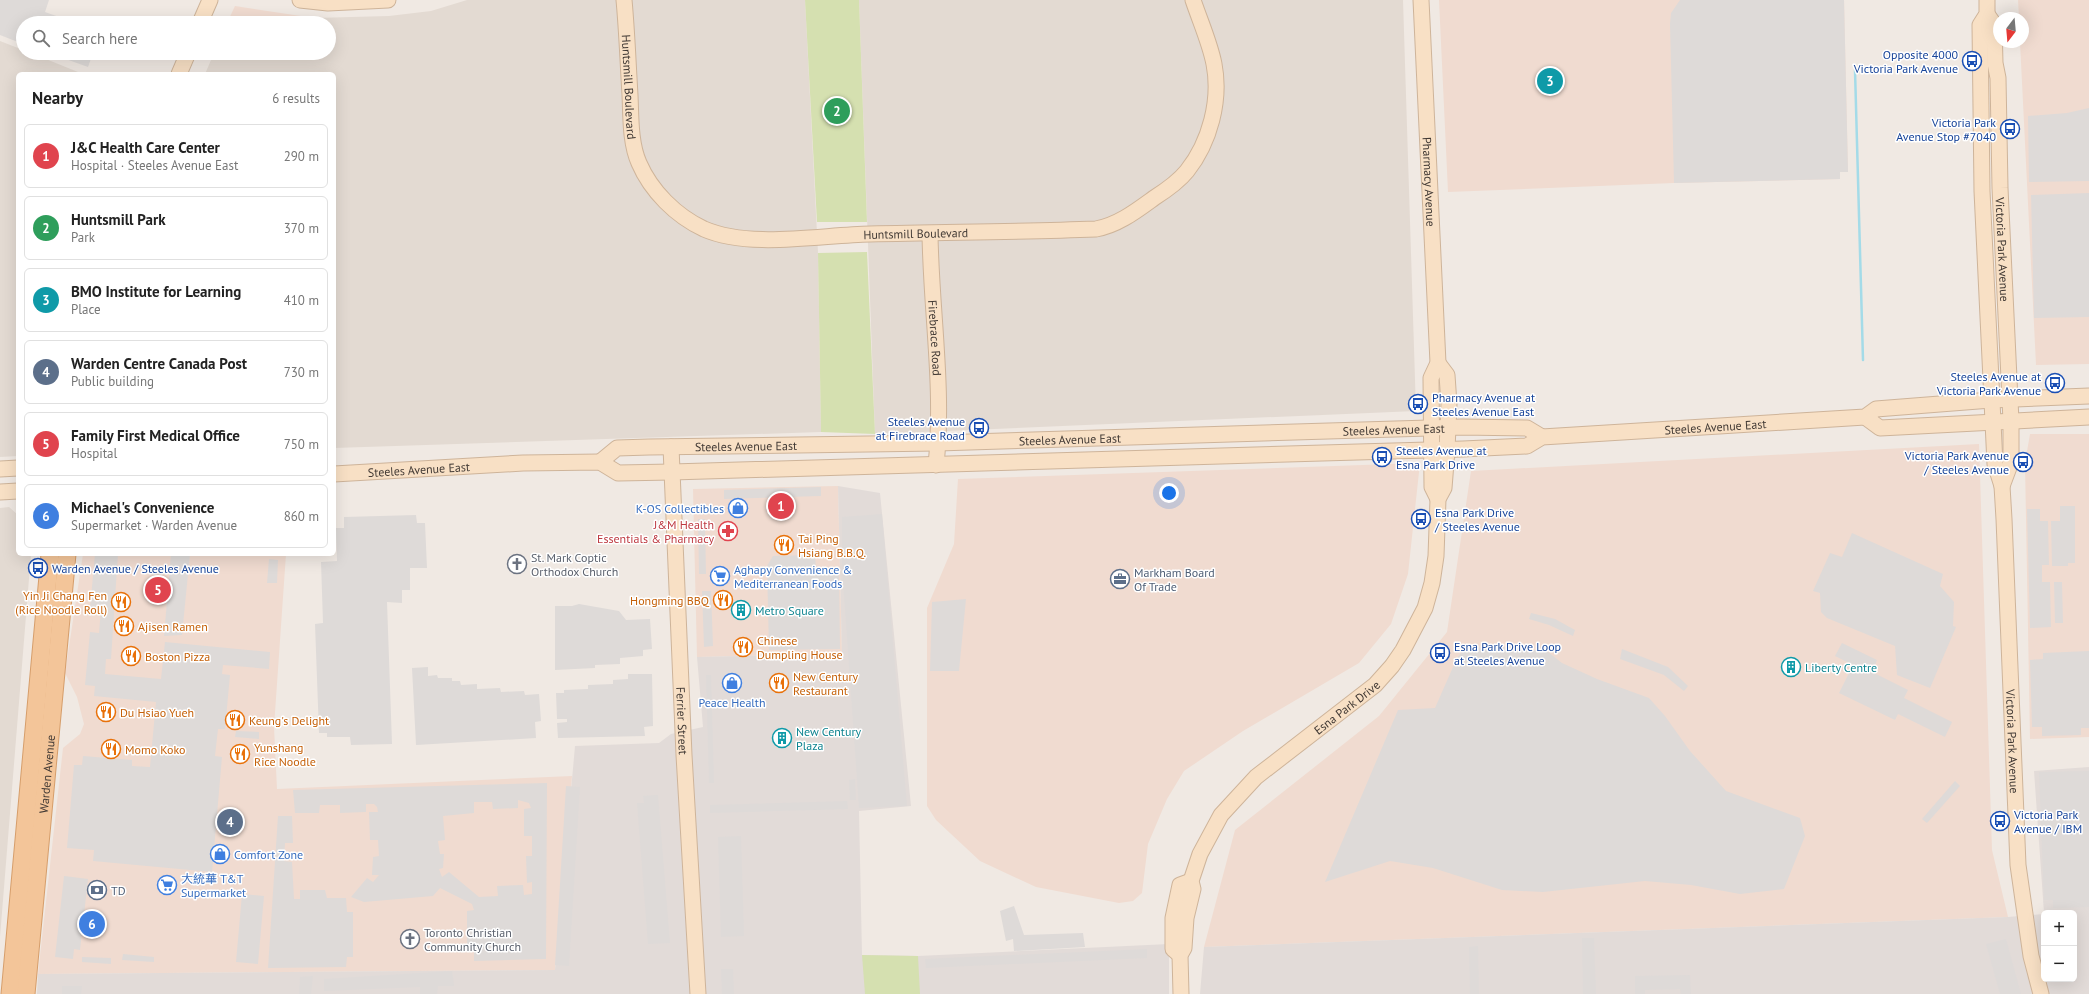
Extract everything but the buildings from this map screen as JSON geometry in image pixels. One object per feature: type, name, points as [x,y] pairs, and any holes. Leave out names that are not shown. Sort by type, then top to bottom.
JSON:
[{"type":"main road","points":[[203,16],[210,0]]},
{"type":"main road","points":[[300,0],[328,3],[388,0]]},
{"type":"main road","name":"Huntsmill Boulevard","points":[[624,0],[632,124],[638,161],[668,204],[684,218],[705,229],[718,233],[757,240],[870,234],[930,234],[1096,229],[1107,227],[1120,221],[1163,192],[1187,171],[1206,140],[1216,97],[1214,63],[1193,0]]},
{"type":"main road","name":"Pharmacy Avenue","points":[[1421,0],[1438,363],[1431,378],[1433,428]]},
{"type":"main road","name":"Victoria Park Avenue","points":[[1987,7],[1994,24],[1998,78],[2000,188],[2011,421],[2011,462],[2002,486]]},
{"type":"main road","name":"Victoria Park Avenue","points":[[1987,7],[1980,25],[1980,78],[1982,191],[1991,400],[1995,464],[2002,486],[2018,865],[2031,956],[2041,994]]},
{"type":"main road","points":[[180,72],[185,60]]},
{"type":"main road","name":"Firebrace Road","points":[[930,234],[938,352],[938,443],[936,465]]},
{"type":"main road","name":"Pharmacy Avenue","points":[[1438,363],[1447,375],[1448,428],[1439,450]]},
{"type":"main road","name":"Steeles Avenue East","points":[[336,474],[522,463],[600,462],[618,473],[1439,450],[1527,446],[1542,437],[1865,417],[1876,409],[1991,400],[2089,396]]},
{"type":"main road","points":[[1865,417],[1880,428],[2089,417]]},
{"type":"main road","name":"Steeles Avenue East","points":[[600,462],[617,448],[938,443],[1433,428],[1528,428],[1542,437]]},
{"type":"main road","name":"Esna Park Drive","points":[[1181,994],[1180,955],[1184,948],[1186,918],[1193,889],[1191,881],[1200,854],[1221,815],[1256,777],[1375,685],[1392,666],[1403,650],[1425,608],[1432,583],[1436,556],[1438,499],[1432,487],[1439,450],[1433,428]]},
{"type":"main road","name":"Ferrier Street","points":[[671,447],[684,747],[698,994]]},
{"type":"main road","points":[[0,469],[16,468]]},
{"type":"main road","points":[[0,492],[16,491]]},
{"type":"main road","name":"Warden Avenue","points":[[10,994],[50,556]]},
{"type":"main road","name":"Warden Avenue","points":[[26,994],[67,556]]},
{"type":"main road","points":[[14,958],[29,968]]},
{"type":"shaded area","points":[[0,0],[49,0],[45,12],[56,16],[16,16],[16,41],[0,35]]},
{"type":"shaded area","points":[[467,0],[805,0],[818,253],[821,432],[336,448],[336,72],[206,72],[211,60],[336,60],[336,17],[389,16],[431,11]]},
{"type":"shaded area","points":[[859,0],[1403,0],[1416,411],[875,434]]},
{"type":"shaded area","points":[[1439,0],[1844,0],[1848,172],[1840,172],[1840,179],[1674,183],[1448,192]]},
{"type":"shaded area","points":[[1680,0],[1844,0],[1848,172],[1840,172],[1840,179],[1674,183],[1670,24],[1671,13]]},
{"type":"shaded area","points":[[2018,0],[2089,0],[2089,364],[2036,365],[2020,48],[2029,48],[2029,12],[2019,12]]},
{"type":"shaded area","points":[[235,6],[301,16],[230,16]]},
{"type":"shaded area","points":[[0,41],[16,47],[16,60],[48,60],[78,72],[16,72],[16,456],[0,457]]},
{"type":"shaded area","points":[[68,60],[90,60],[88,67]]},
{"type":"shaded area","points":[[2089,108],[2089,181],[2029,182],[2028,116],[2067,113]]},
{"type":"shaded area","points":[[2089,193],[2089,317],[2034,318],[2031,195]]},
{"type":"shaded area","points":[[2030,434],[2089,434],[2089,737],[2030,739],[2025,463]]},
{"type":"shaded area","name":"Liberty Centre","points":[[1979,444],[1992,850],[2008,917],[1204,947],[1235,830],[1379,716],[1447,632],[1471,471]]},
{"type":"shaded area","points":[[1420,463],[1408,574],[1391,624],[1359,663],[1243,731],[1184,771],[1167,799],[1148,844],[1142,893],[1133,901],[1119,903],[1036,887],[980,861],[936,820],[927,806],[927,608],[954,544],[958,479]]},
{"type":"shaded area","points":[[838,486],[842,654],[697,657],[693,489]]},
{"type":"shaded area","points":[[838,486],[880,493],[911,806],[859,811],[862,955],[918,956],[1169,944],[1169,994],[37,994],[38,974],[555,970],[575,746],[659,743],[671,734],[703,727],[697,657],[842,654]]},
{"type":"shaded area","points":[[821,487],[821,496],[724,499],[724,490]]},
{"type":"shaded area","points":[[2060,506],[2075,506],[2075,563],[2068,563],[2068,566],[2052,566],[2051,521],[2060,521]]},
{"type":"shaded area","points":[[9,507],[16,513],[16,556],[31,556],[0,937],[0,508]]},
{"type":"shaded area","points":[[2027,509],[2040,509],[2040,521],[2048,521],[2049,565],[2042,565],[2042,582],[2050,582],[2051,627],[2030,628]]},
{"type":"shaded area","points":[[882,514],[907,806],[859,808],[842,566],[842,517]]},
{"type":"shaded area","points":[[416,515],[417,523],[425,523],[427,568],[410,568],[410,590],[402,590],[402,603],[387,602],[392,744],[351,745],[350,737],[327,737],[327,733],[319,733],[315,624],[323,623],[321,562],[337,561],[336,528],[344,528],[344,517]]},
{"type":"shaded area","points":[[698,519],[705,519],[706,574],[699,574]]},
{"type":"shaded area","points":[[1852,533],[1943,574],[1940,586],[1954,602],[1953,626],[1956,627],[1930,688],[1897,675],[1895,646],[1827,618],[1821,612],[1820,593],[1813,591],[1830,553],[1842,557]]},
{"type":"shaded area","points":[[815,555],[816,570],[839,569],[840,649],[769,650],[767,566],[773,556]]},
{"type":"shaded area","points":[[83,556],[286,556],[274,727],[277,789],[572,776],[555,970],[38,974],[63,748],[80,734],[84,724],[77,697],[65,673]]},
{"type":"shaded area","points":[[95,556],[118,556],[111,659],[106,659],[105,674],[161,679],[165,642],[270,652],[269,669],[223,665],[222,674],[230,675],[225,729],[218,729],[215,756],[222,757],[212,872],[93,861],[94,850],[67,848],[74,765],[82,765],[83,756],[132,760],[132,766],[150,767],[156,702],[94,696],[95,686],[85,685],[90,632],[99,633],[101,609],[90,608]]},
{"type":"shaded area","points":[[171,556],[190,556],[182,635],[164,636]]},
{"type":"shaded area","points":[[269,559],[278,560],[277,583],[267,583]]},
{"type":"shaded area","points":[[2054,582],[2062,582],[2063,623],[2055,623]]},
{"type":"shaded area","points":[[702,591],[711,591],[713,646],[704,647]]},
{"type":"shaded area","points":[[966,599],[959,671],[930,671],[932,602]]},
{"type":"shaded area","points":[[579,604],[619,611],[626,620],[650,619],[652,649],[643,650],[643,656],[620,658],[620,664],[595,665],[595,668],[555,670],[555,606],[572,606]]},
{"type":"shaded area","points":[[1531,613],[1555,619],[1575,630],[1573,636],[1549,625],[1529,619]]},
{"type":"shaded area","points":[[1842,643],[1877,660],[1872,672],[1908,690],[1904,698],[1952,722],[1945,737],[1898,714],[1895,720],[1839,693],[1853,665],[1835,656]]},
{"type":"shaded area","points":[[1517,647],[1548,652],[1562,663],[1597,679],[1649,698],[1665,716],[1690,751],[1726,791],[1800,818],[1805,836],[1784,889],[1740,894],[1691,885],[1645,881],[1543,892],[1502,890],[1433,868],[1390,861],[1325,882],[1398,710],[1435,708],[1457,658],[1465,648]]},
{"type":"shaded area","points":[[1622,649],[1668,667],[1688,686],[1684,691],[1664,675],[1620,659]]},
{"type":"shaded area","points":[[2089,651],[2089,728],[2081,728],[2081,735],[2042,736],[2042,727],[2032,727],[2030,660],[2043,659],[2043,653]]},
{"type":"shaded area","points":[[428,667],[428,676],[437,675],[438,678],[452,678],[452,681],[460,681],[461,685],[477,684],[477,689],[500,688],[501,692],[524,691],[525,695],[539,694],[541,721],[535,722],[536,738],[416,745],[412,668]]},
{"type":"shaded area","points":[[628,674],[652,674],[653,726],[644,727],[645,736],[558,738],[557,723],[567,722],[567,719],[557,719],[556,693],[564,693],[564,690],[588,689],[588,685],[613,684],[613,680],[628,679]]},
{"type":"shaded area","points":[[706,675],[711,675],[714,783],[709,783]]},
{"type":"shaded area","points":[[236,731],[259,732],[259,739],[235,737]]},
{"type":"shaded area","points":[[2089,767],[2089,994],[1200,994],[1204,947],[2008,917],[2041,914],[2041,982],[2077,982],[2077,910],[2044,910],[2034,771]]},
{"type":"shaded area","points":[[2089,771],[2089,907],[2053,908],[2053,900],[2044,900],[2039,772]]},
{"type":"shaded area","points":[[855,779],[856,800],[850,800],[849,780]]},
{"type":"shaded area","points":[[1955,781],[1960,786],[1927,823],[1922,819]]},
{"type":"shaded area","points":[[547,783],[546,959],[474,961],[474,952],[467,952],[467,911],[474,910],[472,904],[440,888],[433,896],[364,902],[351,897],[367,878],[373,882],[379,875],[372,875],[373,857],[379,856],[378,840],[370,840],[369,812],[378,812],[377,807],[374,804],[366,804],[366,812],[340,813],[340,805],[320,805],[319,813],[295,813],[293,790]],"holes":[[[518,800],[529,803],[531,808],[524,809],[524,836],[532,836],[532,856],[526,856],[527,883],[532,882],[532,894],[524,895],[523,885],[497,886],[498,896],[479,897],[449,872],[442,877],[439,869],[443,868],[444,854],[440,854],[438,841],[445,840],[443,816],[474,813],[474,802],[492,802],[493,809],[518,808]]]},
{"type":"shaded area","points":[[566,786],[580,787],[569,966],[555,965]]},
{"type":"shaded area","points":[[658,795],[670,943],[648,944],[637,803],[644,803],[643,796]]},
{"type":"shaded area","points":[[847,801],[848,809],[710,813],[710,805]]},
{"type":"shaded area","points":[[278,816],[292,816],[293,843],[285,843],[284,861],[292,862],[294,899],[300,899],[300,890],[325,890],[327,898],[346,898],[347,912],[353,912],[353,957],[347,957],[346,967],[268,968]]},
{"type":"shaded area","points":[[741,836],[744,936],[721,937],[718,837]]},
{"type":"shaded area","points":[[64,876],[88,879],[80,950],[74,949],[73,959],[55,957]]},
{"type":"shaded area","points":[[242,894],[264,896],[258,964],[236,962]]},
{"type":"shaded area","points":[[1014,906],[1024,935],[1083,933],[1085,947],[1014,951],[1013,939],[1006,941],[1000,911]]},
{"type":"shaded area","points":[[1582,938],[1594,938],[1596,994],[1583,994]]},
{"type":"shaded area","points":[[2006,939],[2021,994],[2000,994],[1986,944]]},
{"type":"shaded area","points":[[1478,946],[1479,994],[1470,994],[1469,947]]},
{"type":"shaded area","points":[[1147,949],[1147,958],[926,968],[925,959]]},
{"type":"shaded area","points":[[123,954],[154,957],[154,962],[122,960]]},
{"type":"shaded area","points":[[82,957],[111,958],[111,964],[82,962]]},
{"type":"shaded area","points":[[721,969],[733,969],[734,994],[722,994]]},
{"type":"shaded area","points":[[452,971],[454,986],[438,986],[437,994],[420,994],[420,987],[324,991],[324,979]]},
{"type":"shaded area","points":[[1690,975],[1691,994],[1681,994],[1680,989],[1645,990],[1645,994],[1635,994],[1635,976]]},
{"type":"shaded area","points":[[313,976],[311,994],[299,994],[300,977]]},
{"type":"shaded area","points":[[62,986],[82,986],[81,994],[62,994]]},
{"type":"green space","points":[[805,0],[859,0],[867,222],[817,222]]},
{"type":"green space","points":[[867,252],[875,434],[821,432],[818,253]]},
{"type":"green space","points":[[862,955],[918,956],[920,994],[865,994]]},
{"type":"waterway","points":[[1855,70],[1863,360]]},
{"type":"place","name":"Opposite 4000 Victoria Park Avenue","points":[[1972,61]]},
{"type":"place","name":"BMO Institute for Learning","points":[[1550,81]]},
{"type":"place","name":"Huntsmill Park","points":[[837,111]]},
{"type":"place","name":"Victoria Park Avenue Stop #7040","points":[[2010,129]]},
{"type":"place","name":"Steeles Avenue at Victoria Park Avenue","points":[[2055,383]]},
{"type":"place","name":"Pharmacy Avenue at Steeles Avenue East","points":[[1418,404]]},
{"type":"place","name":"Steeles Avenue at Firebrace Road","points":[[979,428]]},
{"type":"place","name":"Steeles Avenue at Esna Park Drive","points":[[1382,457]]},
{"type":"place","name":"Victoria Park Avenue / Steeles Avenue","points":[[2023,462]]},
{"type":"place","name":"J&C Health Care Center","points":[[781,506]]},
{"type":"place","name":"K-OS Collectibles","points":[[738,508]]},
{"type":"place","name":"Esna Park Drive / Steeles Avenue","points":[[1421,519]]},
{"type":"place","name":"J&M Health Essentials & Pharmacy","points":[[728,531]]},
{"type":"place","name":"Tai Ping Hsiang B.B.Q.","points":[[784,545]]},
{"type":"place","name":"St. Mark Coptic Orthodox Church","points":[[517,564]]},
{"type":"place","name":"Warden Avenue / Steeles Avenue","points":[[38,568]]},
{"type":"place","name":"Aghapy Convenience & Mediterranean Foods","points":[[720,576]]},
{"type":"place","name":"Markham Board Of Trade","points":[[1120,579]]},
{"type":"place","name":"Family First Medical Office","points":[[158,590]]},
{"type":"place","name":"Hongming BBQ","points":[[723,600]]},
{"type":"place","name":"Yin Ji Chang Fen (Rice Noodle Roll)","points":[[121,602]]},
{"type":"place","name":"Metro Square","points":[[741,610]]},
{"type":"place","name":"Ajisen Ramen","points":[[124,626]]},
{"type":"place","name":"Chinese Dumpling House","points":[[743,647]]},
{"type":"place","name":"Esna Park Drive Loop at Steeles Avenue","points":[[1440,653]]},
{"type":"place","name":"Boston Pizza","points":[[131,656]]},
{"type":"place","name":"Liberty Centre","points":[[1791,667]]},
{"type":"place","name":"Peace Health","points":[[732,683]]},
{"type":"place","name":"New Century Restaurant","points":[[779,683]]},
{"type":"place","name":"Du Hsiao Yueh","points":[[106,712]]},
{"type":"place","name":"Keung's Delight","points":[[235,720]]},
{"type":"place","name":"New Century Plaza","points":[[782,738]]},
{"type":"place","name":"Momo Koko","points":[[111,749]]},
{"type":"place","name":"Yunshang Rice Noodle","points":[[240,754]]},
{"type":"place","name":"Victoria Park Avenue / IBM","points":[[2000,821]]},
{"type":"place","name":"Warden Centre Canada Post","points":[[230,822]]},
{"type":"place","name":"Comfort Zone","points":[[220,854]]},
{"type":"place","name":"大統華 T&T Supermarket","points":[[167,885]]},
{"type":"place","name":"TD","points":[[97,890]]},
{"type":"place","name":"Michael's Convenience","points":[[92,924]]},
{"type":"place","name":"Toronto Christian Community Church","points":[[410,939]]}]
